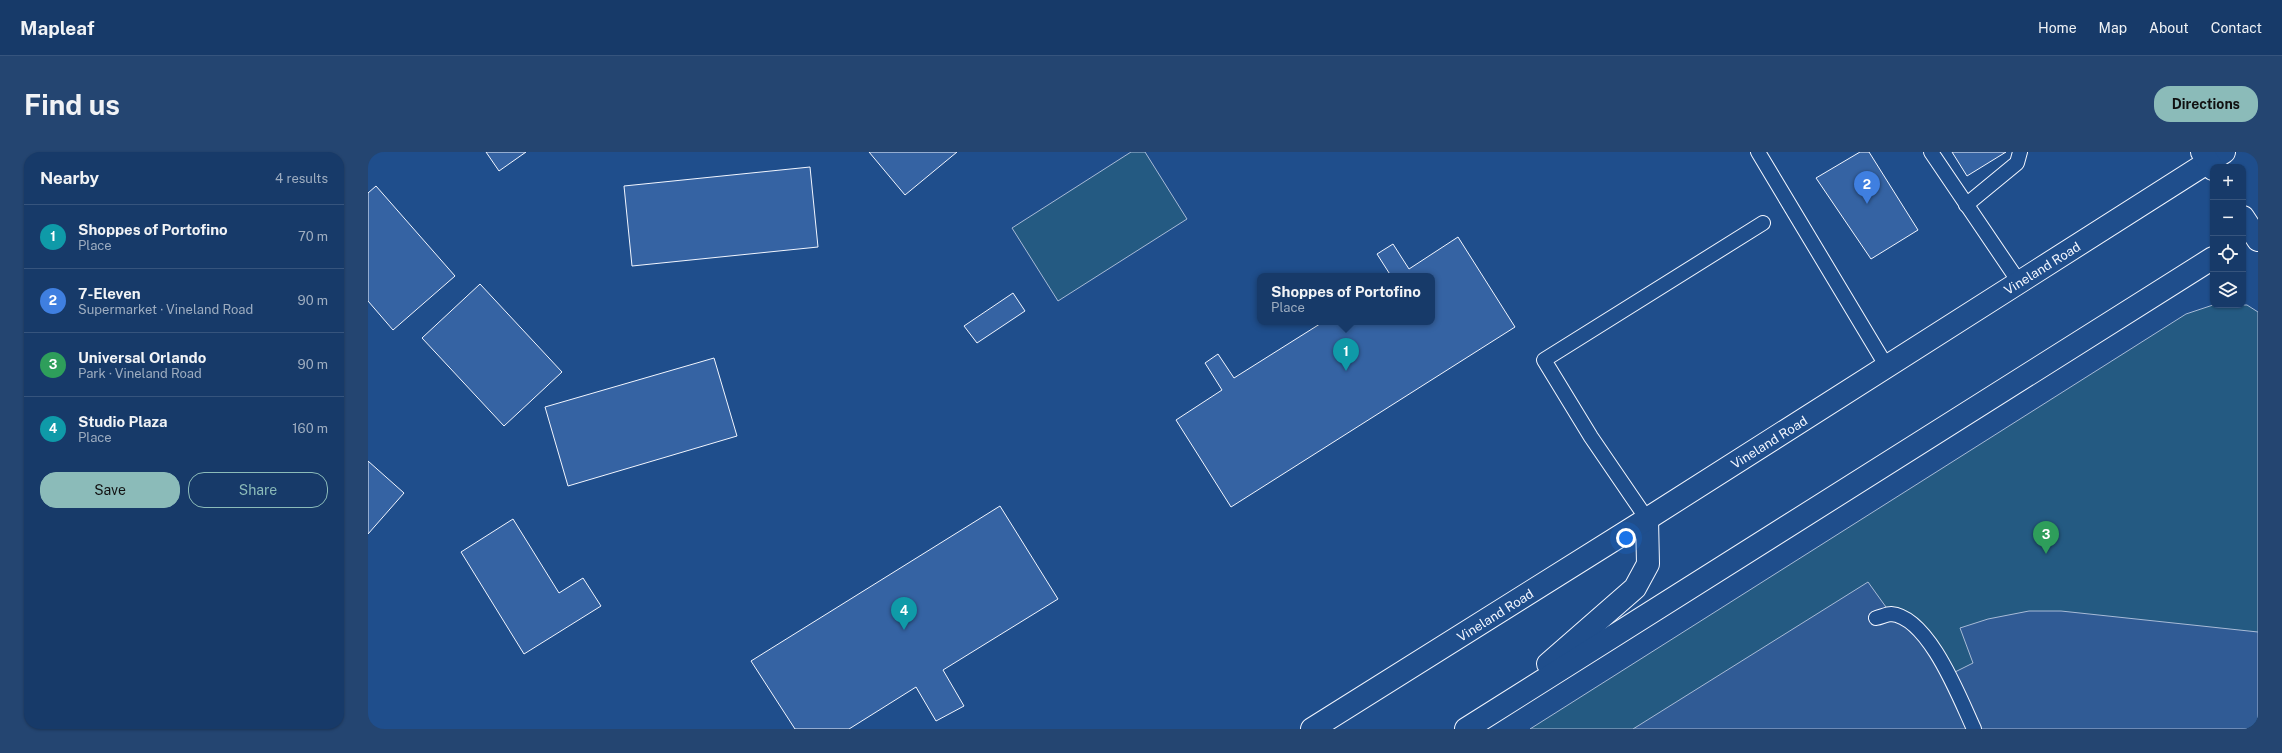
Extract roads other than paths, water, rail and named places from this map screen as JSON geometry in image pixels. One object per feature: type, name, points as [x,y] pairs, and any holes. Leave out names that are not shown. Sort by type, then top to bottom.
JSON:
[{"type":"main road","name":"Vineland Road","points":[[1312,729],[1887,367],[2212,159]]},
{"type":"main road","points":[[1466,729],[2210,260]]},
{"type":"main road","points":[[1496,710],[1636,588],[1648,564],[1647,519]]},
{"type":"lane","points":[[1758,152],[1887,367]]},
{"type":"lane","points":[[1931,152],[2020,282]]},
{"type":"lane","points":[[1966,205],[2017,163],[2020,152]]},
{"type":"lane","points":[[1647,519],[1591,437],[1544,360],[1763,223]]},
{"type":"lane","points":[[1876,618],[1891,614],[1909,621],[1923,635],[1949,676],[1974,729]]},
{"type":"place","name":"7-Eleven","points":[[1867,204]]},
{"type":"place","name":"Shoppes of Portofino","points":[[1346,371]]},
{"type":"place","name":"Universal Orlando","points":[[2046,554]]},
{"type":"place","name":"Studio Plaza","points":[[904,630]]}]
